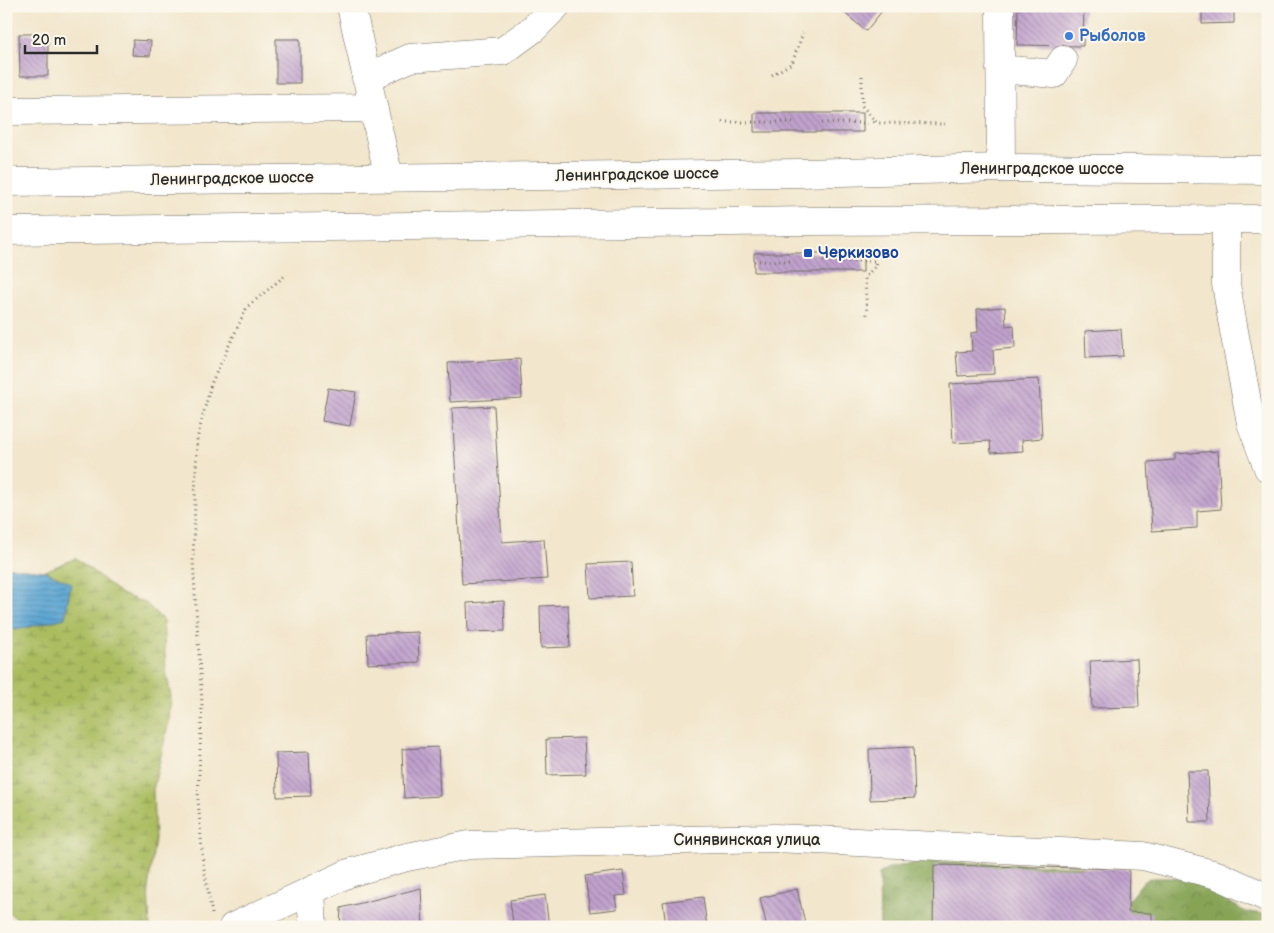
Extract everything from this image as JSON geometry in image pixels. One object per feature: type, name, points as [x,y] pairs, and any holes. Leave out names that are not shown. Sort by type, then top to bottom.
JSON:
[{"type":"main road","points":[[351,6],[372,108],[390,178]]},
{"type":"main road","points":[[366,78],[410,58],[503,51],[533,29],[556,6]]},
{"type":"main road","points":[[1000,6],[1001,168]]},
{"type":"main road","points":[[1000,69],[1054,74],[1063,60]]},
{"type":"main road","points":[[6,111],[372,108]]},
{"type":"main road","name":"Ленинградское шоссе","points":[[6,182],[1001,168],[1268,170]]},
{"type":"main road","points":[[1226,219],[1226,284],[1230,311],[1251,423],[1268,468]]},
{"type":"main road","points":[[6,230],[1268,219]]},
{"type":"main road","name":"Синявинская улица","points":[[223,922],[311,891],[357,871],[407,856],[469,844],[775,838],[1144,856],[1217,875],[1268,898]]},
{"type":"main road","points":[[311,891],[313,927]]},
{"type":"path","points":[[772,75],[792,63],[803,32]]},
{"type":"path","points":[[862,76],[862,106],[877,123]]},
{"type":"path","points":[[722,122],[793,122]]},
{"type":"path","points":[[822,123],[944,124]]},
{"type":"path","points":[[754,261],[791,261]]},
{"type":"path","points":[[823,261],[876,261],[875,267],[865,277],[867,317]]},
{"type":"path","points":[[223,922],[204,864],[198,800],[202,703],[193,561],[197,438],[211,384],[247,307],[286,274]]},
{"type":"green space","points":[[76,558],[121,594],[146,603],[163,620],[166,671],[171,696],[169,721],[153,790],[155,839],[148,889],[150,927],[27,927],[6,910],[6,627],[16,630],[65,618],[71,583],[45,571]]},
{"type":"green space","points":[[927,861],[1076,866],[1087,869],[1121,909],[1143,882],[1152,878],[1190,878],[1245,912],[1268,914],[1268,927],[880,927],[879,874],[890,868]]},
{"type":"water","points":[[6,567],[45,571],[71,583],[65,618],[16,630],[6,627]]},
{"type":"building","points":[[836,6],[886,6],[866,31]]},
{"type":"building","points":[[1018,6],[1084,6],[1083,46],[1017,45]]},
{"type":"building","points":[[1202,6],[1234,6],[1234,23],[1202,24]]},
{"type":"building","points":[[19,34],[48,34],[48,76],[20,76]]},
{"type":"building","points":[[276,39],[300,39],[300,83],[276,83]]},
{"type":"building","points":[[133,40],[151,41],[150,56],[132,55]]},
{"type":"building","points":[[754,113],[863,113],[863,132],[754,132]]},
{"type":"building","points":[[754,253],[863,253],[863,272],[754,272]]},
{"type":"building","points":[[1005,307],[1006,326],[1014,325],[1015,348],[993,350],[994,374],[958,376],[956,352],[972,351],[971,333],[978,332],[977,309]]},
{"type":"building","points":[[1121,329],[1123,356],[1086,358],[1085,331]]},
{"type":"building","points":[[520,359],[522,398],[450,402],[448,363]]},
{"type":"building","points":[[1039,379],[1042,438],[1022,440],[1023,451],[991,453],[990,441],[953,443],[950,384]]},
{"type":"building","points":[[328,388],[356,392],[350,426],[322,421]]},
{"type":"building","points":[[494,406],[502,542],[544,539],[547,579],[462,584],[452,408]]},
{"type":"building","points":[[1218,451],[1221,509],[1197,511],[1197,528],[1152,531],[1148,462],[1175,460],[1175,454]]},
{"type":"building","points":[[631,562],[633,596],[590,598],[588,564]]},
{"type":"building","points":[[504,601],[505,631],[468,632],[467,603]]},
{"type":"building","points":[[568,605],[570,647],[541,648],[540,606]]},
{"type":"building","points":[[418,632],[419,662],[368,664],[367,634]]},
{"type":"building","points":[[1137,659],[1139,707],[1092,708],[1090,661]]},
{"type":"building","points":[[584,738],[586,774],[547,775],[546,739]]},
{"type":"building","points":[[438,747],[440,796],[404,798],[402,749]]},
{"type":"building","points":[[913,747],[915,798],[870,800],[869,749]]},
{"type":"building","points":[[309,752],[311,796],[277,797],[276,753]]},
{"type":"building","points":[[1187,771],[1208,771],[1210,822],[1189,822]]},
{"type":"building","points":[[934,865],[1129,869],[1128,912],[1152,913],[1152,927],[933,927]]},
{"type":"building","points":[[623,871],[626,895],[615,896],[617,909],[590,912],[585,876]]},
{"type":"building","points":[[421,888],[423,927],[340,927],[341,908]]},
{"type":"building","points":[[797,889],[806,927],[767,927],[760,898]]},
{"type":"building","points":[[545,895],[549,927],[525,927],[525,923],[513,924],[510,900]]},
{"type":"building","points":[[703,897],[707,927],[666,927],[663,902]]},
{"type":"place","name":"Рыболов","points":[[1069,36]]},
{"type":"place","name":"Черкизово","points":[[808,253]]}]
